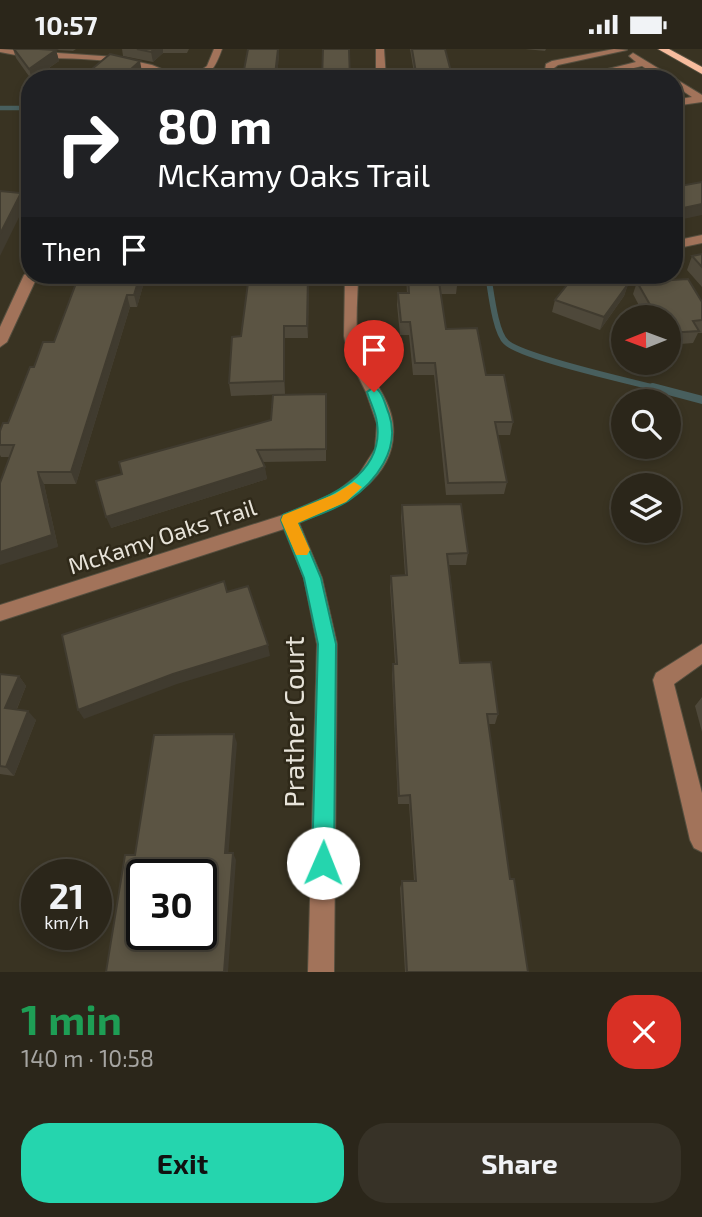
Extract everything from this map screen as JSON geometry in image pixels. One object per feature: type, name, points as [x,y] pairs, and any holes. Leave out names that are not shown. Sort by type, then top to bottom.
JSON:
[{"type":"main road","points":[[662,49],[702,71]]},
{"type":"street","points":[[0,49],[28,54],[96,57],[134,62],[156,70]]},
{"type":"street","points":[[207,70],[211,67],[218,49]]},
{"type":"street","points":[[380,49],[381,70]]},
{"type":"street","points":[[550,70],[550,66],[555,63],[622,50],[655,70]]},
{"type":"street","points":[[608,70],[643,63]]},
{"type":"street","points":[[683,87],[701,98]]},
{"type":"street","points":[[683,101],[701,98]]},
{"type":"street","points":[[683,242],[702,239]]},
{"type":"street","points":[[0,342],[27,284]]},
{"type":"street","name":"McKamy Oaks Trail","points":[[0,613],[289,520],[341,498],[365,478],[383,450],[385,424],[374,392],[355,356],[351,336],[351,284]]},
{"type":"street","name":"Prather Court","points":[[289,520],[313,578],[327,644],[321,972]]},
{"type":"street","points":[[702,653],[663,680],[702,840]]},
{"type":"building","points":[[14,49],[39,49],[56,50],[29,69]]},
{"type":"building","points":[[248,49],[278,49],[276,70],[244,70]]},
{"type":"building","points":[[323,49],[349,49],[350,70],[322,70]]},
{"type":"building","points":[[412,49],[445,49],[451,70],[416,70]]},
{"type":"building","points":[[110,54],[140,61],[130,70],[91,70]]},
{"type":"building","points":[[702,182],[702,204],[683,208],[683,185]]},
{"type":"building","points":[[0,191],[21,193],[0,234]]},
{"type":"building","points":[[702,254],[702,267],[692,256]]},
{"type":"building","points":[[683,279],[688,279],[702,302],[702,320],[693,321],[699,331],[681,332],[681,305],[650,305],[638,284],[683,284]]},
{"type":"building","points":[[76,284],[137,284],[134,295],[127,295],[71,472],[38,472],[52,535],[0,552],[0,483],[14,445],[0,445],[0,431],[3,423],[8,423],[43,342],[54,342]]},
{"type":"building","points":[[248,284],[308,284],[307,326],[284,326],[284,381],[229,383],[232,337],[241,336]]},
{"type":"building","points":[[408,284],[439,284],[446,329],[477,328],[486,375],[504,375],[513,422],[495,422],[507,482],[448,483],[435,363],[415,363],[410,322],[401,322],[398,293],[409,293]]},
{"type":"building","points":[[568,284],[628,284],[604,317],[555,300]]},
{"type":"building","points":[[326,394],[326,449],[257,450],[265,467],[106,517],[96,481],[122,474],[119,462],[271,420],[273,395]]},
{"type":"building","points":[[461,504],[468,553],[447,554],[460,663],[491,662],[498,714],[487,714],[510,879],[514,879],[528,972],[407,972],[402,881],[416,881],[410,795],[399,796],[393,664],[397,664],[391,576],[407,575],[402,505]]},
{"type":"building","points":[[224,581],[227,592],[248,586],[268,645],[173,674],[78,710],[62,635]]},
{"type":"building","points":[[0,674],[19,676],[5,708],[28,711],[6,767],[0,766]]},
{"type":"building","points":[[234,734],[225,853],[233,853],[224,972],[106,972],[110,950],[112,950],[125,855],[135,855],[154,735]]},
{"type":"waterway","points":[[0,108],[21,108]]},
{"type":"waterway","points":[[490,284],[496,321],[506,342],[554,362],[660,389]]},
{"type":"waterway","points":[[653,387],[702,400]]},
{"type":"slow traffic","points":[[302,550],[289,520],[341,498],[354,487]]},
{"type":"route","points":[[323,863],[327,644],[313,578],[289,520],[341,498],[365,478],[383,450],[385,424],[374,392]]}]
